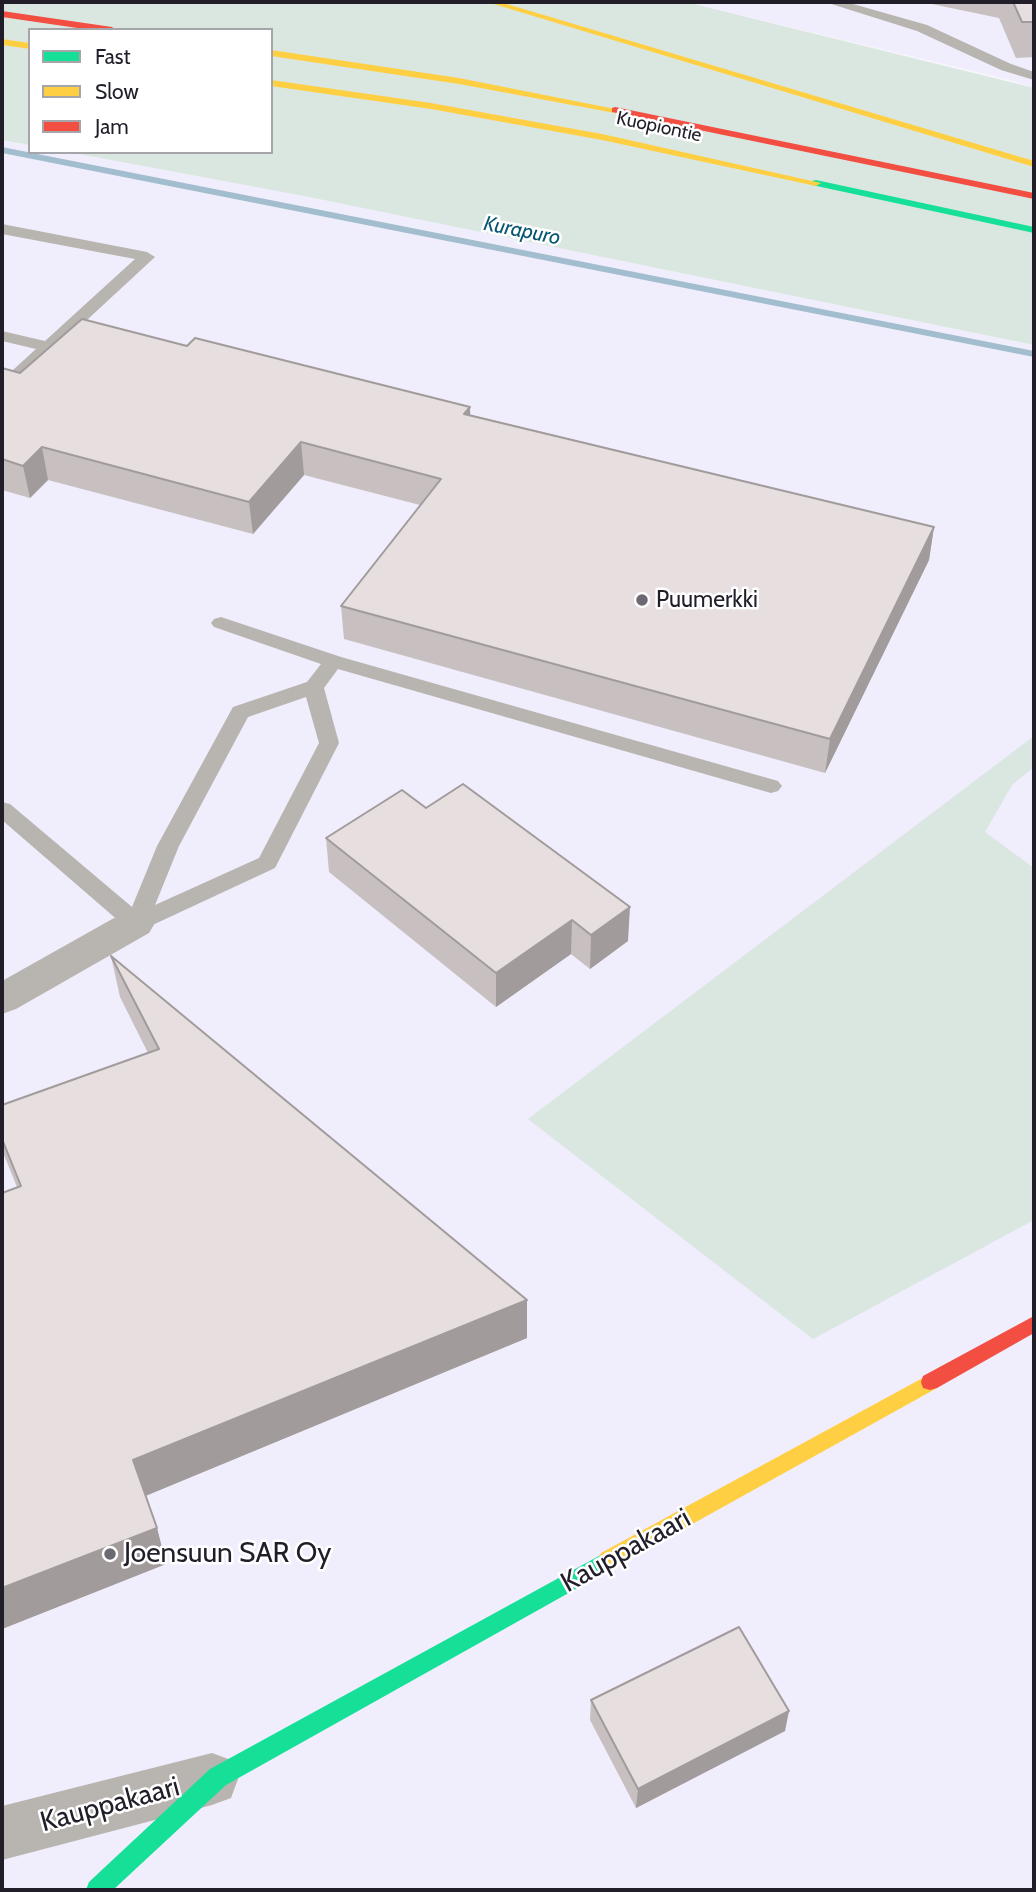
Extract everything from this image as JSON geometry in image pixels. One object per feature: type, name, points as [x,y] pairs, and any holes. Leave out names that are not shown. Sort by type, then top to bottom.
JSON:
[{"type":"main road","points":[[491,2],[1034,164]]},
{"type":"main road","points":[[2,14],[98,28]]},
{"type":"main road","points":[[2,42],[28,46]]},
{"type":"main road","name":"Kuopiontie","points":[[273,53],[459,81],[803,146],[1034,196]]},
{"type":"main road","points":[[2,55],[28,58]]},
{"type":"main road","name":"Kuopiontie","points":[[277,84],[431,106],[602,137],[1034,230]]},
{"type":"main road","name":"Kauppakaari","points":[[97,1890],[218,1777],[1034,1324]]},
{"type":"street","points":[[2,999],[136,922]]},
{"type":"street","name":"Kauppakaari","points":[[2,1833],[218,1777]]},
{"type":"lane","points":[[832,2],[922,28],[1034,76]]},
{"type":"lane","points":[[2,229],[147,257],[2,389]]},
{"type":"lane","points":[[2,336],[48,347]]},
{"type":"lane","points":[[221,623],[334,661],[771,786]]},
{"type":"lane","points":[[136,922],[168,846],[240,712],[314,687],[334,661]]},
{"type":"lane","points":[[136,922],[267,863],[329,743],[314,687]]},
{"type":"lane","points":[[2,809],[136,922]]},
{"type":"shaded area","points":[[2,2],[686,2],[1034,88],[1034,345],[304,196],[79,154],[273,154],[273,28],[28,28],[28,145],[2,140]]},
{"type":"shaded area","points":[[686,2],[1034,2],[1034,88],[1007,79]]},
{"type":"shaded area","points":[[2,140],[28,145],[28,154],[79,154],[304,196],[1034,345],[1034,1890],[2,1890]]},
{"type":"shaded area","points":[[1034,736],[1034,767],[1012,785],[985,832],[1034,868],[1034,1220],[813,1339],[528,1119]]},
{"type":"building","points":[[1013,2],[1034,2],[1034,22],[1022,22]]},
{"type":"building","points":[[82,319],[187,346],[195,338],[470,407],[464,414],[934,527],[830,739],[341,606],[441,479],[301,442],[249,502],[42,447],[23,466],[2,459],[2,368],[20,373]]},
{"type":"building","points":[[463,784],[630,907],[591,935],[572,920],[496,973],[326,838],[402,790],[426,808]]},
{"type":"building","points":[[111,956],[527,1300],[133,1460],[157,1528],[2,1588],[2,1193],[21,1186],[2,1139],[2,1105],[159,1049]]},
{"type":"building","points":[[739,1627],[789,1711],[638,1789],[591,1700]]},
{"type":"waterway","name":"Kurapuro","points":[[2,150],[1034,354]]},
{"type":"traffic: fast","points":[[816,183],[1034,230]]},
{"type":"traffic: fast","points":[[97,1890],[218,1777],[608,1560]]},
{"type":"traffic: slow","points":[[491,2],[1034,164]]},
{"type":"traffic: slow","points":[[2,42],[28,46]]},
{"type":"traffic: slow","points":[[273,53],[459,81],[615,110]]},
{"type":"traffic: slow","points":[[273,83],[431,106],[602,137],[816,183]]},
{"type":"traffic: slow","points":[[608,1560],[930,1382]]},
{"type":"traffic: jam","points":[[2,14],[98,28]]},
{"type":"traffic: jam","points":[[615,110],[1034,196]]},
{"type":"traffic: jam","points":[[930,1382],[1034,1324]]},
{"type":"place","name":"Puumerkki","points":[[642,600]]},
{"type":"place","name":"Joensuun SAR Oy","points":[[110,1554]]}]
